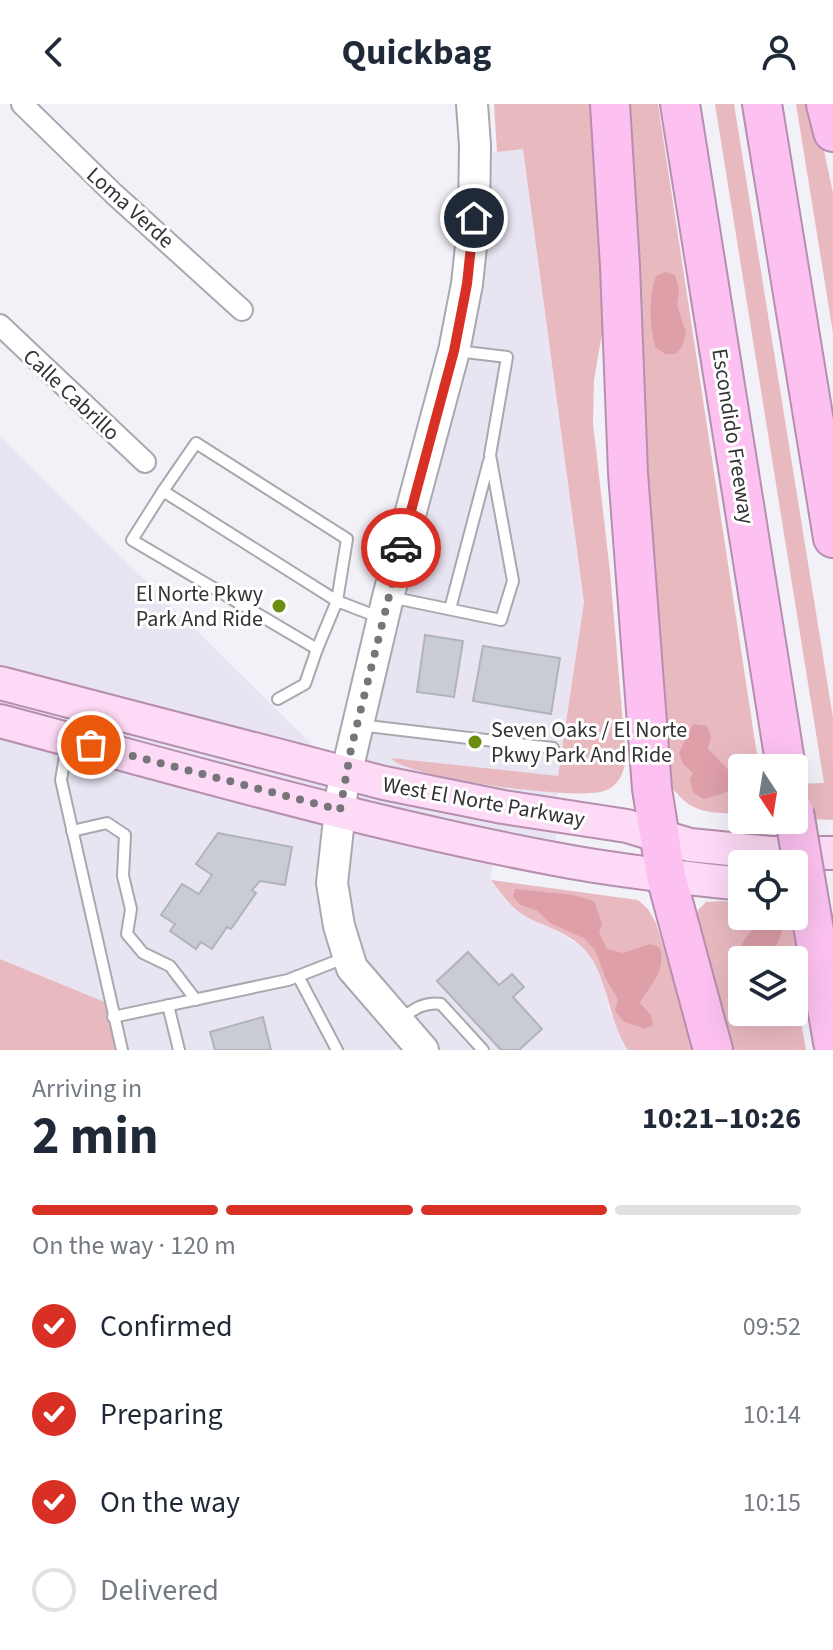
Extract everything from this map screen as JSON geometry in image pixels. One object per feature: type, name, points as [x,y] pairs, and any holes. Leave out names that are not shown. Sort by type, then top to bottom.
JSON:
[{"type":"highway","points":[[610,104],[628,473],[652,789],[666,876],[713,1050]]},
{"type":"highway","name":"Escondido Freeway","points":[[680,104],[784,754]]},
{"type":"highway","points":[[762,104],[833,538]]},
{"type":"highway","points":[[826,104],[833,132]]},
{"type":"highway","points":[[798,834],[833,1042]]},
{"type":"main road","name":"West El Norte Parkway","points":[[0,683],[346,774],[503,807],[627,826],[690,845],[771,853],[833,853]]},
{"type":"main road","name":"West El Norte Parkway","points":[[0,721],[340,810],[515,851],[666,876],[728,883]]},
{"type":"main road","points":[[808,889],[833,891]]},
{"type":"street","name":"Loma Verde","points":[[22,104],[114,194],[242,310]]},
{"type":"street","points":[[423,1050],[352,968],[339,926],[332,883],[340,810],[357,724],[454,351],[467,284],[474,218],[472,104]]},
{"type":"street","name":"Calle Cabrillo","points":[[0,325],[145,462]]},
{"type":"lane","points":[[450,609],[490,455],[507,357],[454,351]]},
{"type":"lane","points":[[278,699],[305,684],[337,601],[347,539],[196,443],[132,540],[317,649]]},
{"type":"lane","points":[[163,491],[337,601],[368,611],[385,608],[450,609],[501,620],[513,581],[490,455]]},
{"type":"lane","points":[[357,724],[553,748]]},
{"type":"lane","points":[[68,739],[61,780],[122,1050]]},
{"type":"lane","points":[[72,831],[107,823],[125,835],[123,876],[131,909],[127,934],[143,953],[170,966],[196,1000]]},
{"type":"lane","points":[[113,1017],[298,976],[348,956]]},
{"type":"lane","points":[[298,976],[337,1050]]},
{"type":"lane","points":[[398,1021],[419,1006],[441,1004],[483,1050]]},
{"type":"lane","points":[[168,1005],[179,1050]]},
{"type":"shaded area","points":[[494,104],[596,104],[606,310],[594,380],[593,423],[626,758],[620,778],[604,791],[562,793],[493,786],[427,773],[403,766],[391,758],[558,776],[584,602],[523,149],[497,152]]},
{"type":"shaded area","points":[[621,104],[658,104],[757,754],[728,754],[728,813],[694,807],[671,786]]},
{"type":"shaded area","points":[[715,104],[734,104],[833,718],[833,820],[808,819],[808,784],[824,783]]},
{"type":"shaded area","points":[[796,104],[814,104],[833,193],[833,333]]},
{"type":"shaded area","points":[[523,148],[584,602],[558,776],[556,841],[495,831],[491,880],[506,900],[582,947],[593,959],[603,981],[609,1010],[628,1050],[118,1050],[107,1003],[0,959],[0,437],[344,776],[454,351],[475,154]]},
{"type":"shaded area","points":[[665,272],[675,275],[679,290],[677,305],[686,333],[676,354],[665,354],[655,347],[652,329],[653,284],[656,276]]},
{"type":"shaded area","points":[[693,724],[707,726],[711,736],[708,749],[728,769],[728,790],[703,799],[693,792],[690,779],[693,773],[683,764],[679,753]]},
{"type":"shaded area","points":[[491,880],[638,900],[656,923],[694,1050],[628,1050],[598,971],[584,949],[564,934],[520,913]]},
{"type":"shaded area","points":[[515,889],[573,895],[594,901],[602,923],[599,933],[607,949],[623,953],[650,944],[659,947],[660,970],[640,1003],[651,1015],[653,1025],[645,1029],[623,1021],[615,1011],[618,999],[595,950],[584,938],[550,923],[538,911],[521,905],[513,897]]},
{"type":"shaded area","points":[[706,902],[728,902],[728,930],[808,930],[808,914],[833,913],[833,960],[808,960],[808,946],[728,946],[728,1026],[802,1026],[806,1050],[727,1050],[695,925],[698,910]]},
{"type":"shaded area","points":[[752,930],[782,930],[776,946],[742,946]]},
{"type":"shaded area","points":[[0,959],[107,1003],[118,1050],[0,1050]]},
{"type":"building","points":[[425,635],[463,641],[454,697],[417,692]]},
{"type":"building","points":[[483,646],[560,658],[551,714],[473,701]]},
{"type":"building","points":[[218,833],[292,847],[285,885],[260,881],[252,890],[256,893],[231,929],[227,927],[212,949],[201,942],[196,949],[170,931],[175,924],[161,915],[182,884],[199,894],[212,875],[196,864]]},
{"type":"building","points":[[468,952],[499,985],[512,974],[524,987],[513,997],[542,1029],[519,1050],[501,1050],[437,981]]},
{"type":"building","points":[[263,1017],[271,1050],[215,1050],[210,1032]]},
{"type":"way so far","points":[[91,745],[340,810],[351,749],[401,548]]},
{"type":"place","name":"El Norte Pkwy Park And Ride","points":[[279,606]]},
{"type":"place","name":"Seven Oaks / El Norte Pkwy Park And Ride","points":[[475,742]]},
{"type":"route","points":[[401,548],[454,351],[467,284],[474,218]]}]
